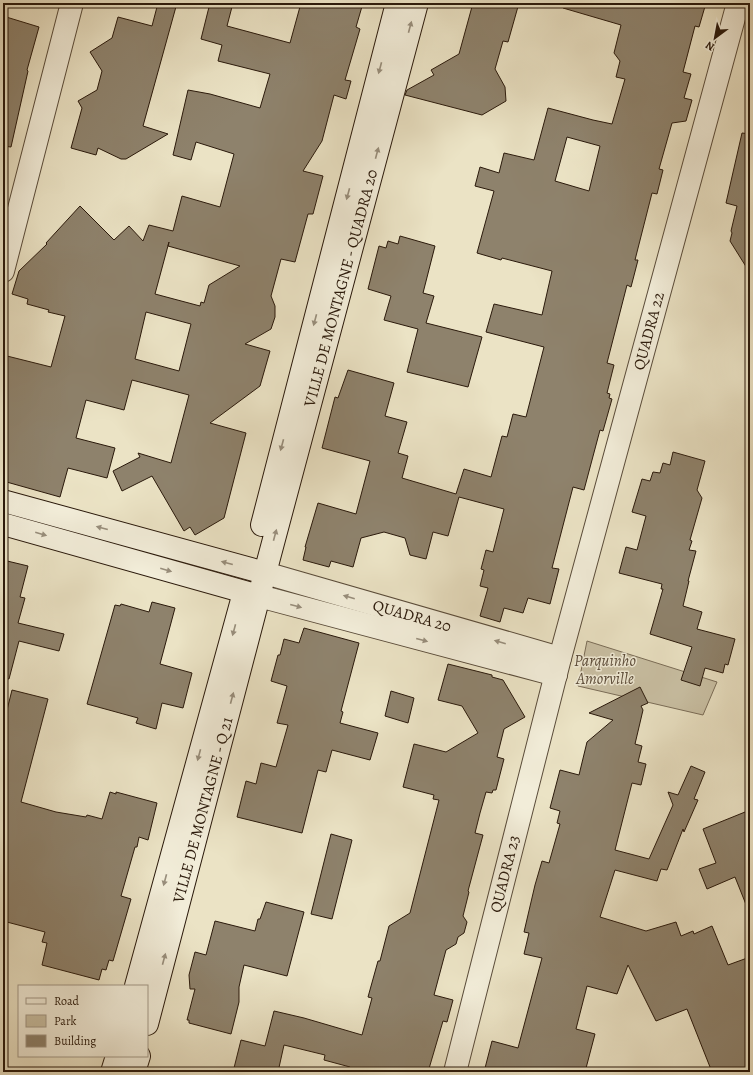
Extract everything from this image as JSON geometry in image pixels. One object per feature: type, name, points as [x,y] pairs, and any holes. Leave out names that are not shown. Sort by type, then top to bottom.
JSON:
[{"type":"street","points":[[3,270],[72,3]]},
{"type":"street","name":"VILLE DE MONTAGNE - QUADRA 20","points":[[252,594],[397,3]]},
{"type":"street","name":"VILLE DE MONTAGNE - QUADRA 20","points":[[257,571],[416,3]]},
{"type":"street","name":"QUADRA 22","points":[[558,667],[738,3]]},
{"type":"street","points":[[3,501],[257,571]]},
{"type":"street","points":[[3,524],[252,594],[136,985]]},
{"type":"street","name":"QUADRA 20","points":[[257,571],[558,667]]},
{"type":"street","name":"QUADRA 20","points":[[252,594],[558,667]]},
{"type":"street","name":"VILLE DE MONTAGNE - Q 21","points":[[148,1020],[252,594]]},
{"type":"street","name":"QUADRA 23","points":[[455,1072],[558,667]]},
{"type":"street","points":[[112,1072],[117,1057]]},
{"type":"street","points":[[134,1072],[139,1057]]},
{"type":"green space","name":"Parquinho Amorville","points":[[587,641],[717,682],[703,715],[578,686]]},
{"type":"building","points":[[158,3],[177,3],[143,126],[168,134],[126,159],[121,159],[98,148],[96,155],[71,148],[82,108],[78,101],[97,90],[102,71],[90,52],[112,38],[118,17],[152,26]]},
{"type":"building","points":[[210,3],[233,3],[227,26],[290,43],[301,3],[363,3],[356,27],[360,29],[345,80],[351,81],[346,99],[334,95],[322,141],[303,171],[323,176],[313,214],[308,214],[295,262],[281,259],[271,296],[275,306],[275,317],[271,329],[245,344],[270,351],[260,386],[210,423],[246,433],[224,518],[195,535],[190,527],[184,531],[152,476],[122,491],[113,471],[140,457],[138,453],[171,463],[189,395],[132,380],[124,410],[86,400],[76,438],[115,448],[107,478],[68,468],[60,497],[3,481],[3,355],[51,367],[65,316],[48,312],[49,310],[27,304],[28,299],[12,294],[19,271],[47,244],[46,243],[80,206],[114,240],[129,226],[143,241],[149,225],[173,231],[182,196],[220,207],[234,154],[196,142],[191,160],[173,155],[188,90],[210,94],[260,108],[270,74],[218,61],[222,45],[201,39]],"holes":[[[169,242],[168,246],[240,266],[209,285],[204,303],[201,302],[200,306],[155,294]],[[146,312],[191,324],[179,371],[135,359]]]},
{"type":"building","points":[[473,3],[519,3],[508,42],[503,41],[495,69],[505,87],[506,101],[482,115],[405,95],[407,90],[434,75],[431,70],[459,54]]},
{"type":"building","points":[[564,3],[706,3],[699,27],[695,26],[683,72],[691,74],[684,98],[692,100],[686,121],[672,123],[659,169],[663,170],[657,194],[652,193],[635,260],[638,260],[631,287],[627,285],[607,363],[614,365],[607,393],[610,394],[609,398],[612,399],[603,431],[600,430],[584,490],[573,487],[552,568],[559,569],[550,604],[528,598],[523,613],[504,608],[500,622],[480,616],[488,588],[480,586],[484,570],[481,569],[486,550],[493,552],[504,509],[459,497],[448,536],[433,532],[426,559],[410,555],[405,538],[384,532],[361,538],[353,567],[331,561],[329,567],[303,560],[305,547],[318,503],[356,514],[370,461],[322,448],[335,397],[338,398],[348,370],[394,383],[385,416],[407,422],[398,453],[408,456],[402,478],[456,494],[464,469],[491,477],[502,436],[507,437],[513,414],[526,417],[544,347],[486,332],[494,304],[542,315],[552,271],[502,258],[501,260],[477,253],[494,191],[475,186],[480,167],[499,173],[504,153],[534,160],[548,108],[612,124],[625,79],[616,77],[620,61],[614,53],[621,25],[563,8]],"holes":[[[567,137],[600,146],[589,191],[555,181]]]},
{"type":"building","points":[[3,16],[39,27],[27,70],[11,147],[3,146]]},
{"type":"building","points":[[742,133],[750,134],[750,273],[730,241],[737,206],[726,203]]},
{"type":"building","points":[[400,236],[435,246],[423,293],[434,296],[426,323],[482,337],[468,387],[407,372],[418,329],[384,320],[391,296],[368,289],[379,246],[386,248],[388,241],[398,244]]},
{"type":"building","points":[[673,452],[705,461],[697,490],[702,498],[690,540],[692,541],[689,550],[696,551],[683,606],[702,612],[697,629],[735,639],[728,665],[725,664],[723,673],[705,668],[700,686],[681,680],[692,647],[650,634],[663,589],[661,589],[662,584],[619,573],[626,547],[637,550],[646,516],[632,512],[642,479],[650,481],[653,472],[660,473],[663,463],[670,465]]},
{"type":"building","points":[[3,560],[28,566],[20,597],[25,598],[18,623],[64,634],[59,651],[19,641],[9,679],[3,678]]},
{"type":"building","points":[[152,602],[175,608],[160,664],[192,673],[183,708],[162,703],[156,729],[136,723],[138,718],[87,704],[115,605],[120,606],[121,604],[149,612]]},
{"type":"building","points":[[304,628],[359,643],[341,711],[343,712],[340,723],[378,733],[370,760],[332,750],[326,772],[318,770],[302,833],[237,817],[246,781],[256,784],[261,763],[276,767],[288,725],[277,723],[287,686],[271,681],[284,639],[299,643]]},
{"type":"building","points":[[448,664],[492,675],[492,677],[503,680],[525,717],[504,729],[497,757],[504,759],[496,790],[493,790],[492,793],[486,792],[480,813],[475,833],[483,835],[463,916],[467,922],[464,933],[458,937],[456,944],[446,950],[434,995],[453,1000],[447,1022],[443,1021],[428,1072],[349,1072],[350,1067],[324,1060],[325,1055],[284,1045],[278,1072],[233,1072],[241,1040],[265,1046],[274,1011],[362,1035],[372,998],[368,997],[378,961],[380,961],[389,926],[410,913],[439,800],[433,799],[434,795],[403,787],[414,744],[446,752],[478,733],[462,706],[438,700]]},
{"type":"building","points":[[640,687],[648,703],[641,706],[643,710],[635,744],[642,746],[638,762],[646,764],[641,785],[632,783],[615,850],[649,859],[673,805],[668,792],[678,795],[691,766],[705,772],[694,799],[698,800],[684,832],[683,829],[667,870],[661,869],[657,881],[615,870],[600,917],[646,931],[676,922],[681,936],[693,931],[694,934],[712,926],[728,965],[750,957],[750,1072],[712,1072],[687,1009],[656,1021],[628,965],[617,994],[587,986],[576,1029],[595,1034],[585,1072],[484,1072],[492,1041],[518,1048],[542,958],[524,954],[529,933],[524,932],[542,861],[549,863],[560,824],[557,823],[560,811],[550,808],[560,770],[579,775],[587,742],[613,720],[589,713]]},
{"type":"building","points":[[12,690],[48,699],[21,802],[56,812],[86,817],[87,815],[102,819],[110,792],[116,794],[116,792],[157,803],[148,840],[139,837],[121,896],[131,899],[113,961],[109,960],[106,970],[102,969],[99,980],[42,965],[47,943],[42,942],[45,932],[3,921],[3,726]]},
{"type":"building","points":[[391,691],[414,698],[408,723],[385,716]]},
{"type":"building","points":[[750,810],[749,912],[735,877],[707,889],[699,869],[716,863],[703,829]]},
{"type":"building","points":[[331,834],[352,840],[332,919],[311,914]]},
{"type":"building","points":[[266,902],[304,912],[287,976],[244,965],[239,987],[239,1002],[231,1034],[189,1023],[189,1020],[187,1020],[195,989],[190,989],[189,975],[195,952],[206,955],[215,921],[255,931],[258,919],[260,919]]}]
